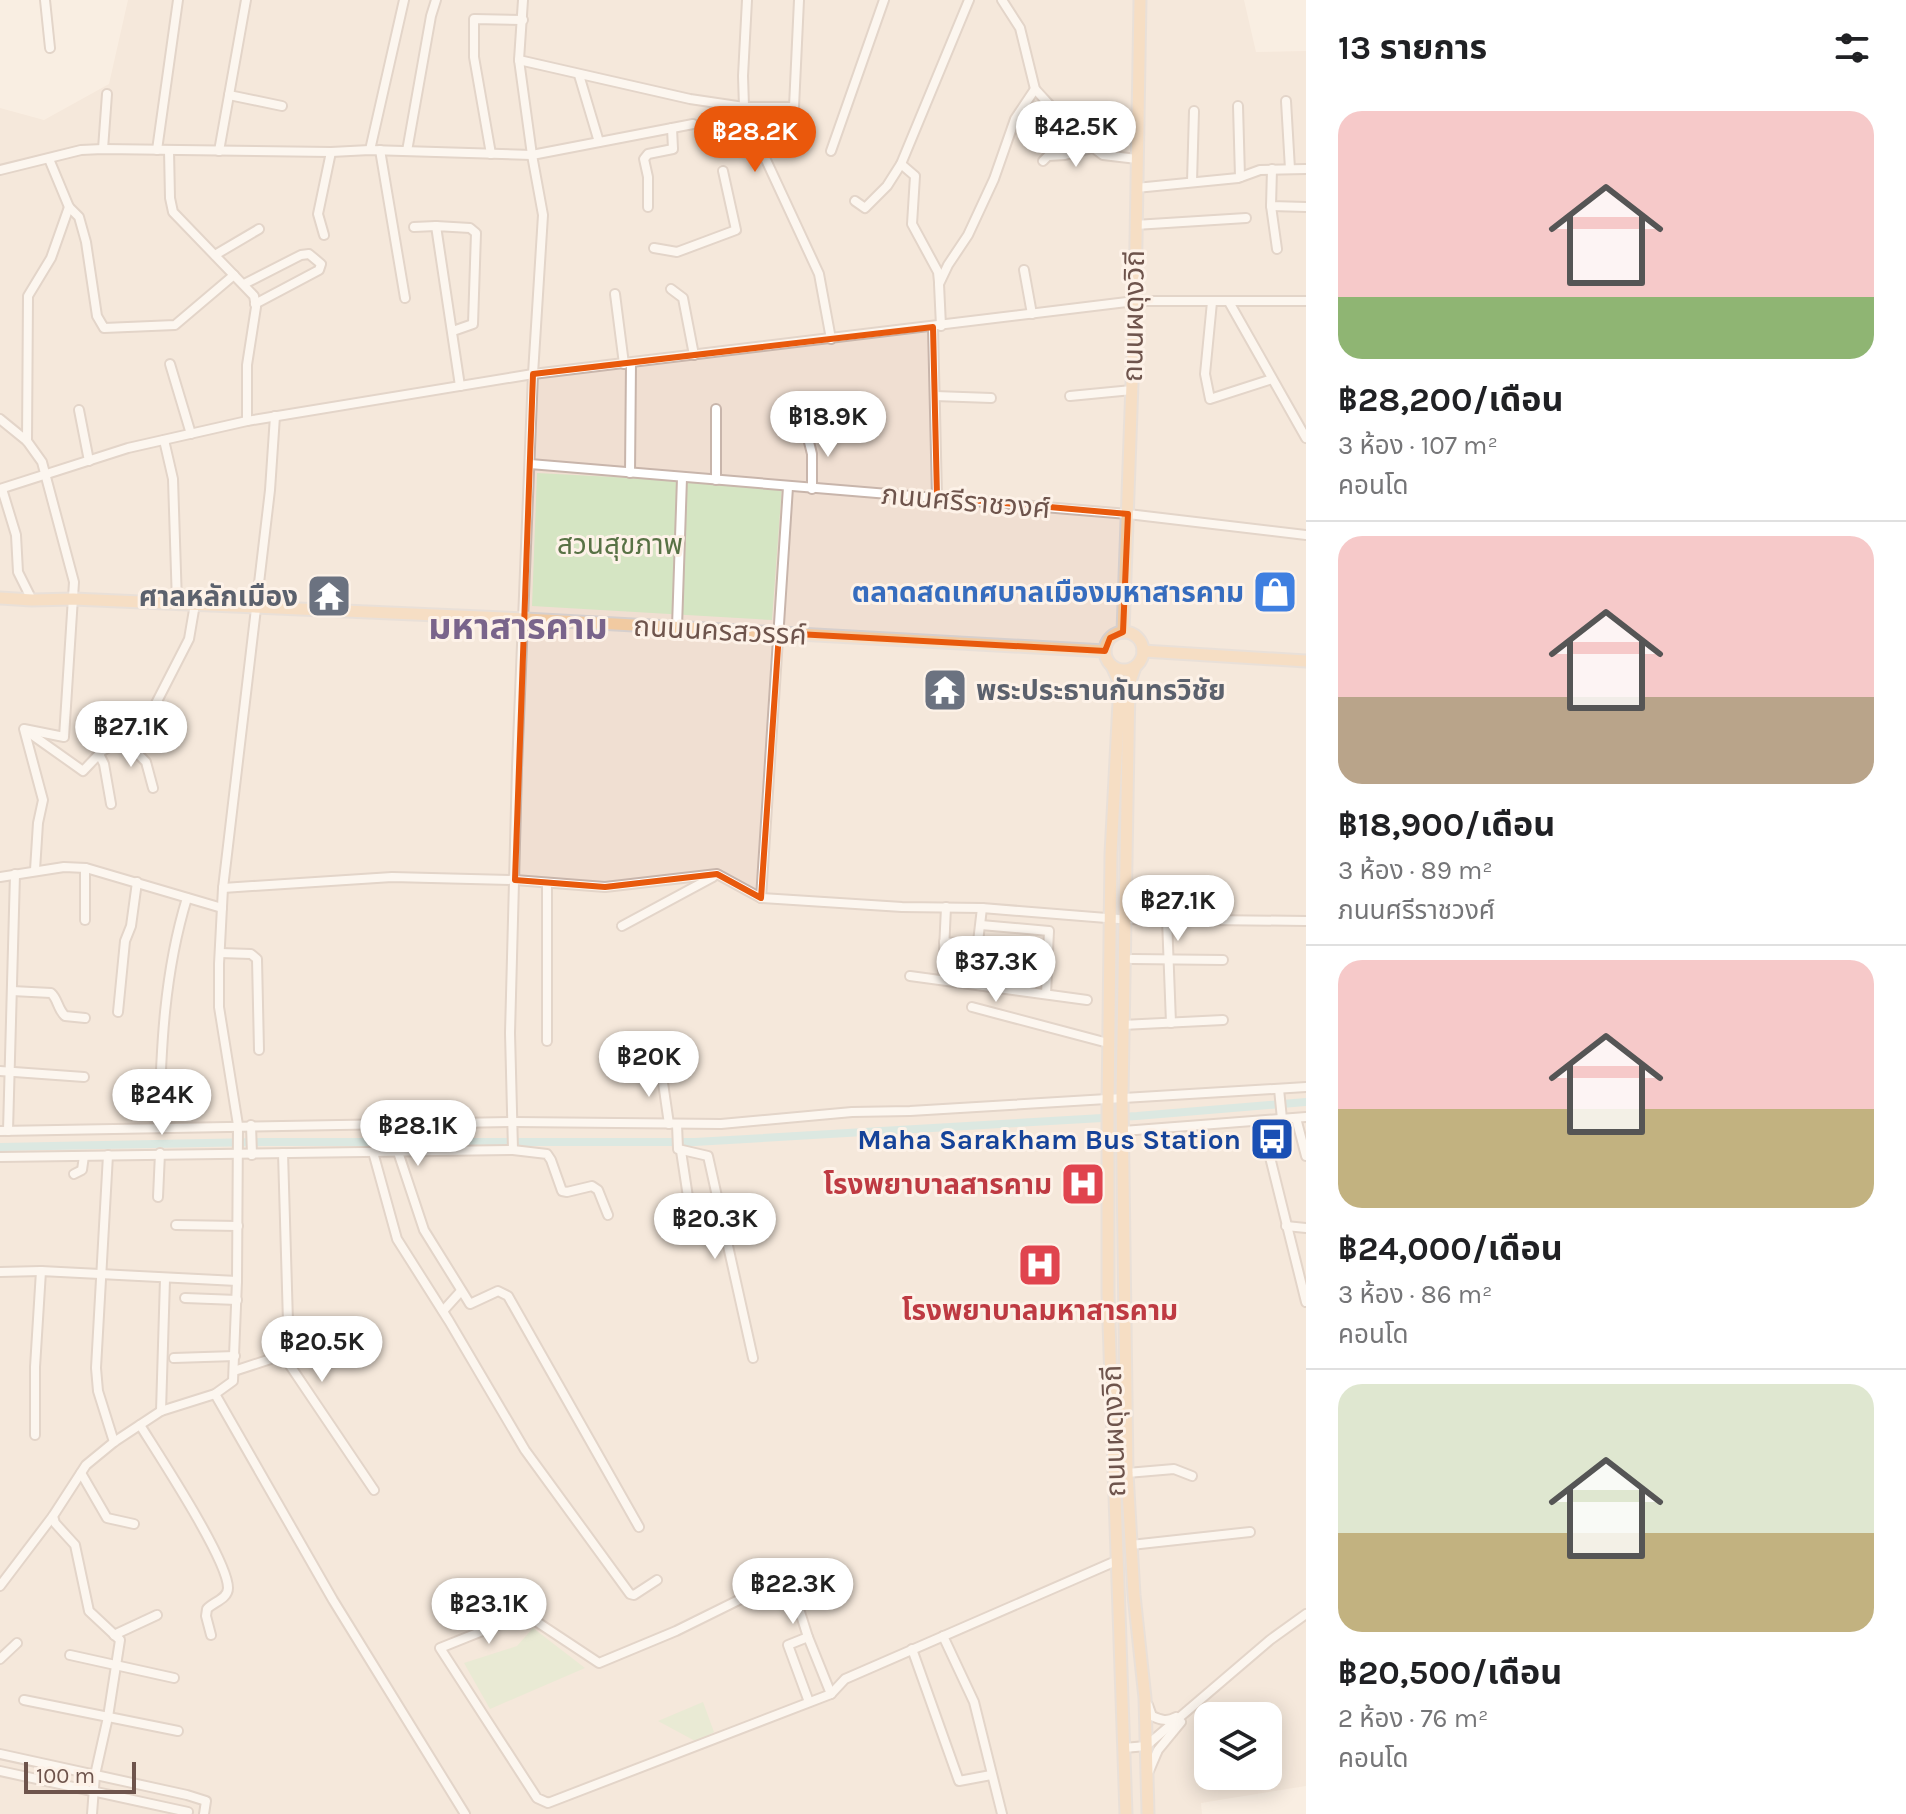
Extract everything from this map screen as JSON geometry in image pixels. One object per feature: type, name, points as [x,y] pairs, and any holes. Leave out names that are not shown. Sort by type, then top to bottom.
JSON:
[{"type":"main road","name":"ถนนผดุงวิถี","points":[[1123,632],[1135,301],[1140,0]]},
{"type":"main road","name":"ถนนนครสวรรค์","points":[[0,598],[525,619],[1105,651]]},
{"type":"main road","points":[[1123,632],[1135,635],[1143,651],[1135,667],[1124,670],[1112,666],[1105,651],[1110,638],[1123,632]]},
{"type":"main road","points":[[1143,651],[1306,661]]},
{"type":"main road","name":"ถนนผดุงวิถี","points":[[1112,666],[1120,683],[1111,854],[1118,919],[1122,1025],[1127,1473],[1145,1698],[1148,1814]]},
{"type":"main road","name":"ถนนผดุงวิถี","points":[[1126,1814],[1108,1294],[1108,1043],[1118,919],[1129,684],[1135,667]]},
{"type":"main road","points":[[1116,1561],[1132,1559]]},
{"type":"street","points":[[45,0],[50,48]]},
{"type":"street","points":[[157,150],[178,0]]},
{"type":"street","points":[[219,151],[246,0]]},
{"type":"street","points":[[404,0],[375,150],[405,298]]},
{"type":"street","points":[[407,151],[436,0]]},
{"type":"street","points":[[513,1148],[510,1033],[517,768],[533,374],[543,215],[519,60],[523,0]]},
{"type":"street","points":[[747,0],[744,107],[819,274],[831,339]]},
{"type":"street","points":[[519,60],[690,99],[744,107],[794,107],[799,0]]},
{"type":"street","points":[[831,151],[884,0]]},
{"type":"street","points":[[855,201],[865,208],[887,186],[901,164],[969,0]]},
{"type":"street","points":[[1002,0],[1020,28],[1035,89],[1092,148],[1103,155],[1137,159]]},
{"type":"street","points":[[491,154],[474,57],[474,19],[523,20]]},
{"type":"street","points":[[579,75],[599,142]]},
{"type":"street","points":[[939,284],[988,193],[1015,119],[1035,89]]},
{"type":"street","points":[[103,149],[107,94]]},
{"type":"street","points":[[229,95],[282,106]]},
{"type":"street","points":[[1286,101],[1290,169]]},
{"type":"street","points":[[1238,106],[1240,177]]},
{"type":"street","points":[[1192,182],[1194,111]]},
{"type":"street","points":[[0,170],[81,150],[103,149],[375,150],[532,155],[693,124]]},
{"type":"street","points":[[648,207],[648,177],[644,159],[648,154],[673,149],[672,128]]},
{"type":"street","points":[[1043,161],[1048,156],[1092,148]]},
{"type":"street","points":[[169,150],[173,212],[254,296],[247,365],[247,421]]},
{"type":"street","points":[[324,235],[318,214],[331,152]]},
{"type":"street","points":[[49,159],[69,207],[79,217],[86,242],[97,316],[104,328],[175,325],[234,275]]},
{"type":"street","points":[[901,164],[915,176],[912,224],[938,272],[935,396],[937,497]]},
{"type":"street","points":[[1272,169],[1271,206],[1277,249]]},
{"type":"street","points":[[1136,188],[1240,177],[1272,169],[1306,169]]},
{"type":"street","points":[[654,248],[677,252],[736,230],[723,171]]},
{"type":"street","points":[[1271,206],[1306,207]]},
{"type":"street","points":[[27,441],[28,296],[51,258],[69,207]]},
{"type":"street","points":[[1135,225],[1246,218]]},
{"type":"street","points":[[436,226],[460,386]]},
{"type":"street","points":[[414,227],[470,228],[476,233],[473,324],[453,331]]},
{"type":"street","points":[[215,255],[259,229]]},
{"type":"street","points":[[244,284],[301,255],[309,254],[321,264],[316,272],[255,304]]},
{"type":"street","points":[[1024,270],[1032,314]]},
{"type":"street","points":[[671,289],[683,298],[694,355]]},
{"type":"street","points":[[615,294],[627,363],[630,473]]},
{"type":"street","points":[[32,600],[18,572],[16,535],[1,489],[128,448],[247,421],[533,374],[1135,301],[1306,301]]},
{"type":"street","points":[[1212,302],[1205,374],[1210,399],[1272,379]]},
{"type":"street","points":[[1229,302],[1306,438]]},
{"type":"street","points":[[170,364],[191,434]]},
{"type":"street","points":[[1070,396],[1132,390]]},
{"type":"street","points":[[935,396],[991,398]]},
{"type":"street","points":[[716,409],[716,480]]},
{"type":"street","points":[[79,410],[89,461]]},
{"type":"street","points":[[0,1586],[53,1516],[86,1465],[161,1411],[215,1394],[233,1381],[237,1300],[238,1125],[219,1007],[220,953],[223,888],[270,490],[275,416]]},
{"type":"street","points":[[0,419],[27,441],[42,462],[74,582],[64,737],[24,729]]},
{"type":"street","points":[[807,434],[812,454],[812,489]]},
{"type":"street","points":[[164,440],[173,479],[177,603]]},
{"type":"street","name":"ภนนศรีราชวงศ์","points":[[530,464],[1128,514],[1306,535]]},
{"type":"street","points":[[677,627],[682,478]]},
{"type":"street","points":[[761,898],[788,487]]},
{"type":"street","points":[[24,729],[83,771],[99,754],[129,735],[149,717],[189,639],[195,604]]},
{"type":"street","points":[[24,729],[43,800],[35,870]]},
{"type":"street","points":[[129,735],[138,754],[146,762],[153,788]]},
{"type":"street","points":[[99,754],[104,764],[111,804]]},
{"type":"street","points":[[0,877],[35,870],[85,868],[222,908]]},
{"type":"street","points":[[85,868],[85,920]]},
{"type":"street","points":[[15,874],[10,1072],[4,1131],[238,1125],[721,1124],[852,1112],[1108,1102],[1306,1087]]},
{"type":"street","points":[[223,888],[392,877],[515,880],[605,887],[717,874],[761,898],[902,907],[982,908],[1118,919],[1306,921]]},
{"type":"street","points":[[622,926],[717,874]]},
{"type":"street","points":[[118,1012],[125,941],[131,926],[137,882]]},
{"type":"street","points":[[547,883],[547,1041]]},
{"type":"street","points":[[159,1127],[164,1006],[171,957],[187,898]]},
{"type":"street","points":[[943,972],[946,907]]},
{"type":"street","points":[[973,984],[982,908]]},
{"type":"street","points":[[1167,919],[1171,1023]]},
{"type":"street","points":[[981,925],[1049,931],[1046,994]]},
{"type":"street","points":[[944,942],[978,945]]},
{"type":"street","points":[[220,953],[256,956],[259,1050]]},
{"type":"street","points":[[1132,959],[1223,960]]},
{"type":"street","points":[[910,976],[1087,1000]]},
{"type":"street","points":[[12,991],[51,993],[65,1016],[85,1018]]},
{"type":"street","points":[[972,1007],[1108,1043]]},
{"type":"street","points":[[1122,1025],[1223,1020]]},
{"type":"street","points":[[661,1069],[680,1150],[693,1230],[672,1237]]},
{"type":"street","points":[[0,1071],[84,1077]]},
{"type":"street","points":[[1279,1089],[1282,1119]]},
{"type":"street","points":[[1123,1126],[1301,1118],[1306,1156]]},
{"type":"street","points":[[1261,1121],[1306,1302]]},
{"type":"street","points":[[251,1125],[252,1155]]},
{"type":"street","points":[[0,1157],[160,1153],[252,1155],[513,1148],[547,1154],[562,1191],[592,1186],[598,1190],[608,1215]]},
{"type":"street","points":[[680,1150],[708,1156],[753,1358]]},
{"type":"street","points":[[373,1152],[392,1230],[525,1450],[630,1594],[634,1595],[657,1580]]},
{"type":"street","points":[[398,1152],[424,1230],[461,1291],[470,1304],[498,1291],[508,1296],[639,1527]]},
{"type":"street","points":[[158,1197],[160,1153]]},
{"type":"street","points":[[283,1153],[288,1322]]},
{"type":"street","points":[[108,1155],[96,1368],[98,1391],[114,1442]]},
{"type":"street","points":[[74,1174],[82,1170],[84,1156]]},
{"type":"street","points":[[176,1225],[238,1226]]},
{"type":"street","points":[[1286,1226],[1306,1228]]},
{"type":"street","points":[[35,1435],[35,1367],[41,1271]]},
{"type":"street","points":[[0,1272],[41,1271],[237,1281]]},
{"type":"street","points":[[161,1411],[165,1279]]},
{"type":"street","points":[[443,1311],[461,1291]]},
{"type":"street","points":[[185,1298],[237,1300]]},
{"type":"street","points":[[234,1371],[283,1355],[374,1490]]},
{"type":"street","points":[[174,1358],[235,1356]]},
{"type":"street","points":[[215,1394],[333,1600],[465,1814]]},
{"type":"street","points":[[140,1425],[202,1528],[228,1586],[222,1598],[207,1609],[211,1635]]},
{"type":"street","points":[[1127,1473],[1174,1469],[1192,1476]]},
{"type":"street","points":[[81,1473],[107,1518],[134,1524]]},
{"type":"street","points":[[53,1516],[55,1523],[75,1545],[89,1611],[120,1640],[95,1775],[92,1814]]},
{"type":"street","points":[[1131,1545],[1250,1532]]},
{"type":"street","points":[[831,1694],[791,1584],[771,1584],[676,1631],[599,1663],[525,1614],[440,1648],[537,1798],[548,1803],[831,1694],[845,1679],[1116,1561]]},
{"type":"street","points":[[1199,1702],[1270,1640],[1306,1614]]},
{"type":"street","points":[[114,1635],[157,1615]]},
{"type":"street","points":[[943,1636],[974,1702],[1002,1814]]},
{"type":"street","points":[[808,1637],[788,1645],[809,1702]]},
{"type":"street","points":[[0,1659],[17,1643]]},
{"type":"street","points":[[912,1649],[959,1781],[991,1775]]},
{"type":"street","points":[[70,1655],[174,1678]]},
{"type":"street","points":[[1145,1698],[1152,1716],[1162,1721],[1170,1720],[1194,1706]]},
{"type":"street","points":[[24,1700],[178,1731]]},
{"type":"street","points":[[1124,1748],[1146,1746],[1194,1706]]},
{"type":"street","points":[[1147,1775],[1158,1750],[1194,1708]]},
{"type":"street","points":[[0,1754],[190,1796],[206,1801],[204,1814]]},
{"type":"street","points":[[0,1771],[188,1813],[190,1796]]},
{"type":"highlighted area","points":[[933,327],[937,497],[1128,514],[1123,632],[1110,638],[1105,651],[779,633],[761,898],[717,874],[605,887],[515,880],[533,374]]},
{"type":"shaded area","points":[[128,0],[1244,0],[1256,52],[1306,51],[1306,1786],[1282,1790],[1282,1702],[1194,1702],[1194,1790],[1281,1790],[1201,1803],[1202,1814],[0,1814],[0,108],[44,120],[109,84]]},
{"type":"green space","name":"สวนสุขภาพ","points":[[537,473],[782,486],[772,620],[532,606]]},
{"type":"green space","points":[[533,1628],[585,1668],[490,1709],[464,1663],[517,1646]]},
{"type":"green space","points":[[703,1702],[714,1732],[697,1742],[658,1721]]},
{"type":"waterway","points":[[0,1147],[262,1142],[695,1142],[1137,1116],[1306,1102]]},
{"type":"place","name":"ตลาดสดเทศบาลเมืองมหาสารคาม","points":[[1275,592]]},
{"type":"place","name":"ศาลหลักเมือง","points":[[329,596]]},
{"type":"place","name":"พระประธานกันทรวิชัย","points":[[945,690]]},
{"type":"place","name":"Maha Sarakham Bus Station","points":[[1272,1139]]},
{"type":"place","name":"โรงพยาบาลสารคาม","points":[[1083,1184]]},
{"type":"place","name":"โรงพยาบาลมหาสารคาม","points":[[1040,1265]]},
{"type":"district","name":"มหาสารคาม","points":[[518,626]]}]
